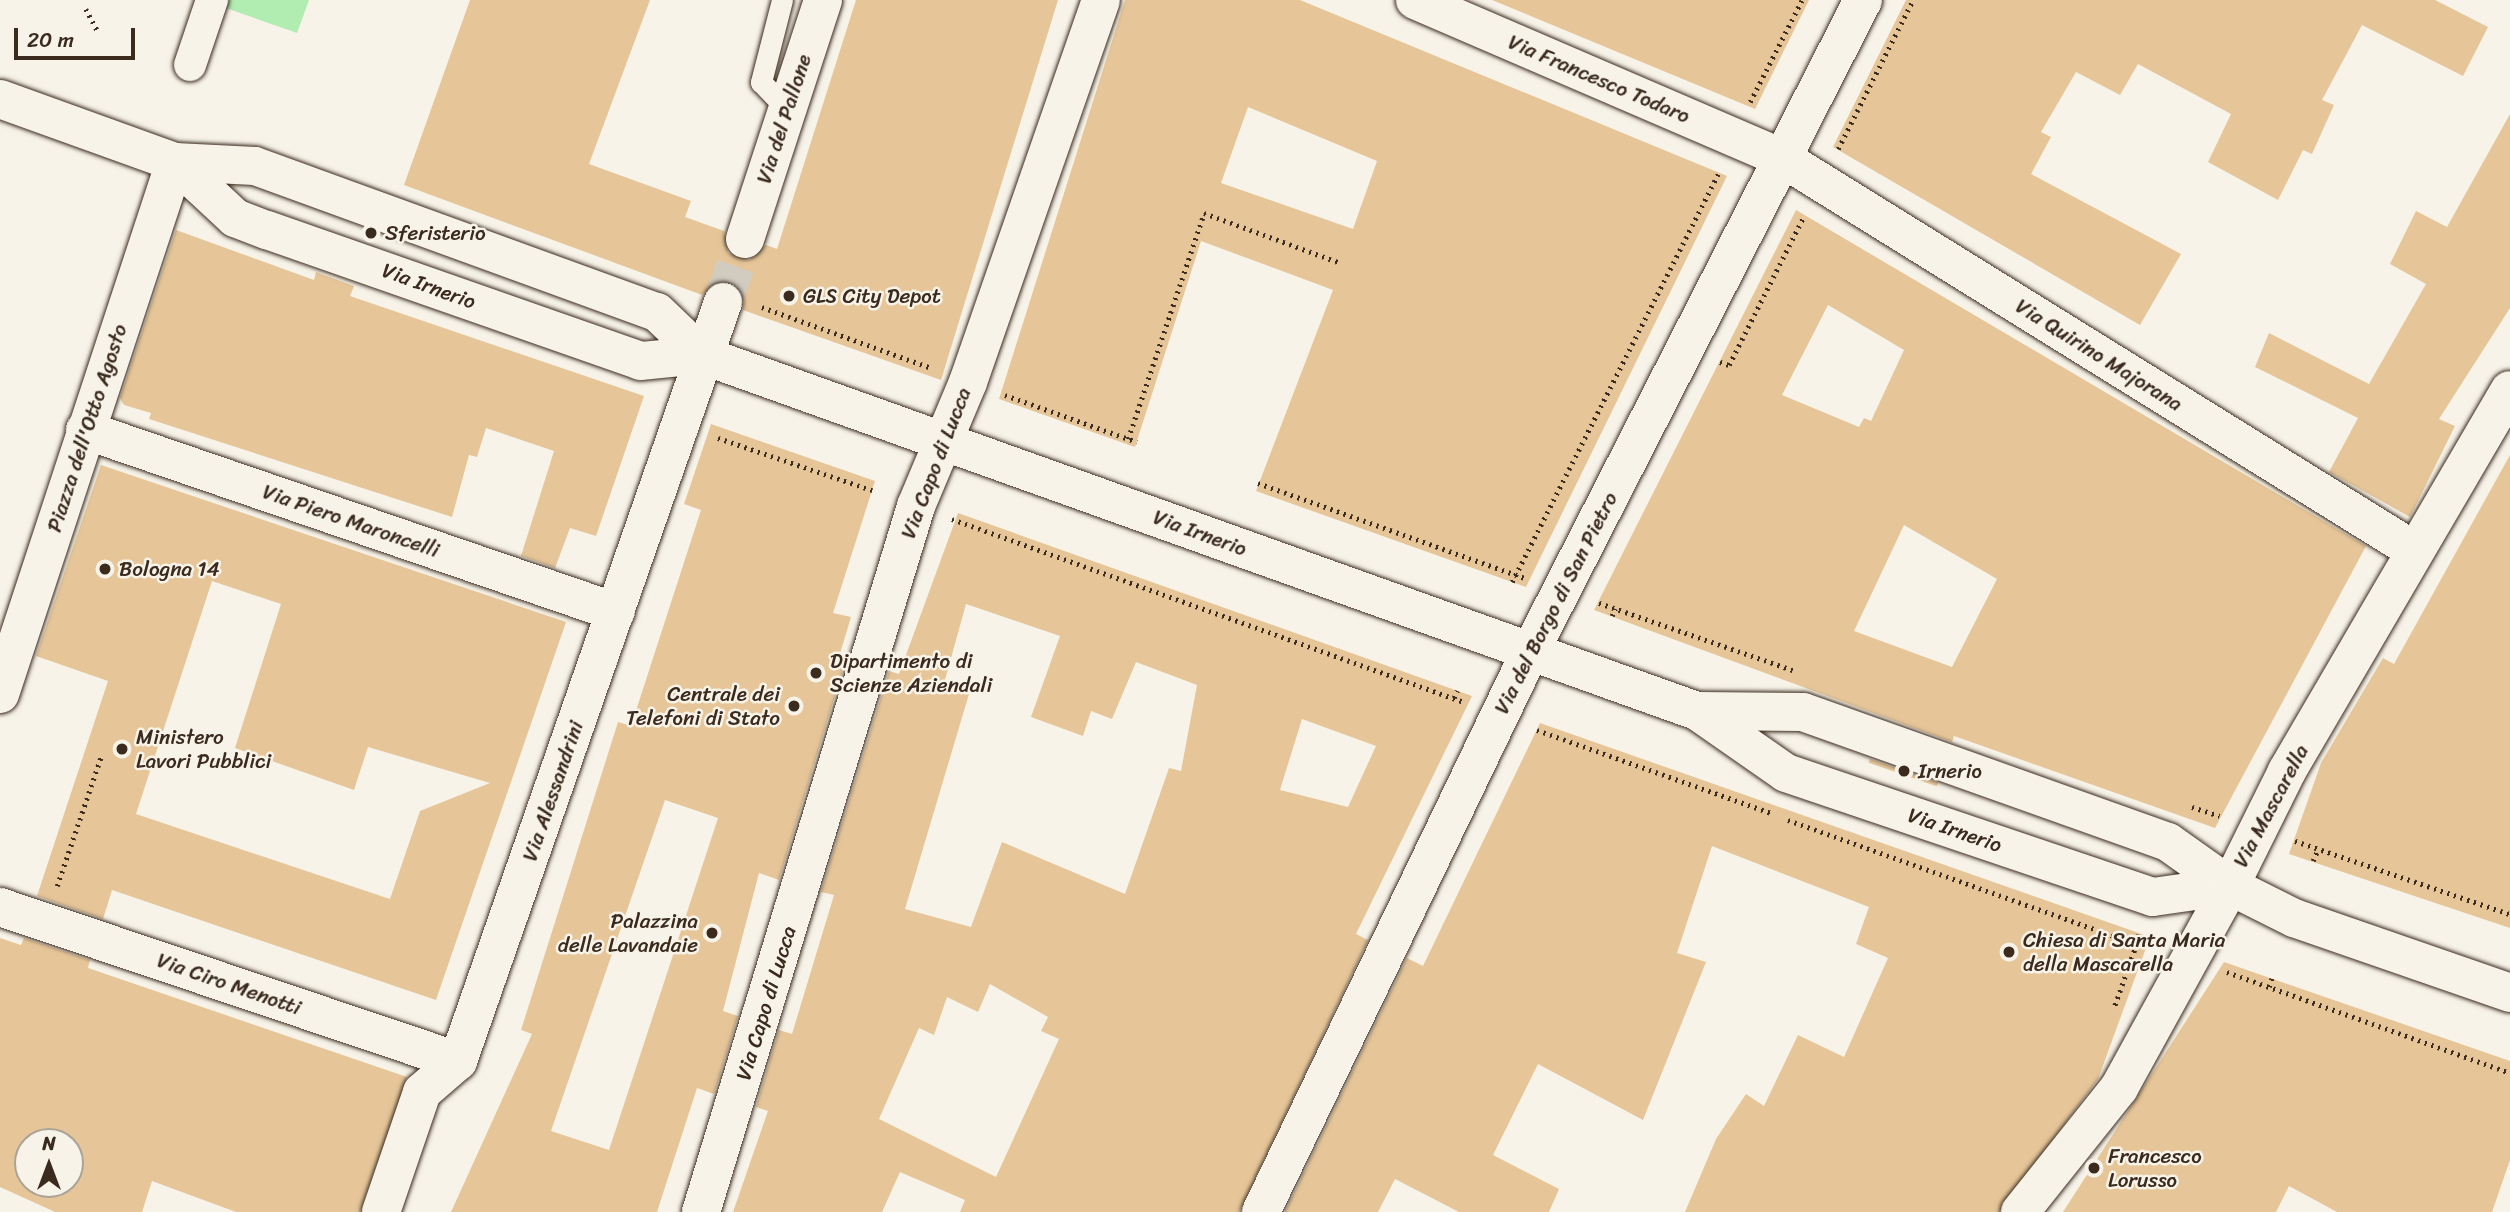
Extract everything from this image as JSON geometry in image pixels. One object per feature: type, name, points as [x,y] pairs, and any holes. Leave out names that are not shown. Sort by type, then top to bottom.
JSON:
[{"type":"street","points":[[190,65],[212,0]]},
{"type":"street","name":"Via del Pallone","points":[[745,239],[823,0]]},
{"type":"street","name":"Via Capo di Lucca","points":[[702,1212],[916,506],[944,441],[1101,0]]},
{"type":"street","name":"Via Francesco Todaro","points":[[1415,0],[1782,158]]},
{"type":"street","name":"Via del Borgo di San Pietro","points":[[1261,1212],[1530,652],[1863,0]]},
{"type":"street","name":"Via Irnerio","points":[[0,99],[175,162],[255,166],[631,303],[657,313],[702,355],[1697,711],[1786,772],[2153,897],[2230,886]]},
{"type":"street","name":"Via Quirino Majorana","points":[[1782,158],[2415,551]]},
{"type":"street","name":"Via Irnerio","points":[[175,162],[235,218],[267,230],[640,361],[702,355]]},
{"type":"street","name":"Piazza dell'Otto Agosto","points":[[0,694],[175,162]]},
{"type":"street","points":[[702,355],[723,302]]},
{"type":"street","name":"Via Alessandrini","points":[[381,1212],[422,1092],[458,1061],[616,612],[702,355]]},
{"type":"street","name":"Via Mascarella","points":[[2020,1212],[2119,1088],[2230,886],[2287,771],[2510,390]]},
{"type":"street","name":"Via Piero Maroncelli","points":[[85,430],[616,612]]},
{"type":"street","name":"Via Irnerio","points":[[1697,711],[1803,712],[2168,842],[2230,886],[2294,918],[2510,993]]},
{"type":"street","name":"Via Ciro Menotti","points":[[0,908],[458,1061]]},
{"type":"lane","points":[[782,0],[761,82],[787,109]]},
{"type":"path","points":[[1748,107],[1802,0]]},
{"type":"path","points":[[1838,149],[1913,0]]},
{"type":"path","points":[[86,9],[99,33]]},
{"type":"path","points":[[1512,582],[1719,172]]},
{"type":"path","points":[[1128,439],[1204,213],[1338,262]]},
{"type":"path","points":[[1720,361],[1729,365],[1805,215]]},
{"type":"path","points":[[761,306],[943,373]]},
{"type":"path","points":[[1001,394],[1137,442]]},
{"type":"path","points":[[708,433],[872,489]]},
{"type":"path","points":[[1258,484],[1530,579]]},
{"type":"path","points":[[944,516],[1469,704]]},
{"type":"path","points":[[1612,616],[1615,609]]},
{"type":"path","points":[[1454,698],[1457,691]]},
{"type":"path","points":[[1537,730],[2147,946]]},
{"type":"path","points":[[54,895],[101,757]]},
{"type":"path","points":[[2294,841],[2510,914]]},
{"type":"path","points":[[2313,861],[2318,849]]},
{"type":"path","points":[[2112,1015],[2139,933]]},
{"type":"path","points":[[2220,970],[2510,1073]]},
{"type":"path","points":[[2269,987],[2272,978]]},
{"type":"green space","points":[[203,0],[309,0],[297,33]]},
{"type":"building","points":[[470,0],[650,0],[589,164],[691,201],[685,217],[724,231],[728,253],[749,260],[766,245],[777,249],[856,0],[1058,0],[941,380],[743,310],[744,297],[731,282],[718,281],[702,295],[404,185]]},
{"type":"building","points":[[1125,0],[1300,0],[1727,176],[1526,587],[1256,491],[1333,290],[1201,241],[1135,447],[999,399]],"holes":[[[1248,107],[1377,161],[1353,229],[1221,183]]]},
{"type":"building","points":[[1492,0],[1809,0],[1755,109]]},
{"type":"building","points":[[1906,0],[2435,0],[2488,27],[2463,76],[2362,25],[2322,100],[2334,105],[2312,154],[2303,150],[2278,200],[2208,162],[2231,114],[2138,64],[2120,95],[2076,72],[2041,132],[2051,137],[2031,174],[2181,254],[2140,325],[1833,147]]},
{"type":"building","points":[[2510,114],[2510,308],[2439,419],[2455,426],[2410,517],[2329,472],[2358,418],[2255,367],[2269,333],[2369,384],[2426,284],[2390,264],[2416,211],[2447,227]]},
{"type":"building","points":[[1796,210],[2366,546],[2215,828],[1954,736],[1952,742],[1594,610]],"holes":[[[1828,305],[1904,350],[1871,421],[1864,418],[1859,427],[1782,395]],[[1904,525],[1997,579],[1952,667],[1854,631]]]},
{"type":"building","points":[[176,230],[314,280],[316,272],[354,286],[350,296],[644,396],[596,536],[570,528],[555,568],[521,556],[554,451],[486,428],[477,457],[469,455],[452,517],[149,419],[151,413],[124,405],[120,398]]},
{"type":"building","points":[[711,424],[875,481],[833,613],[851,617],[839,657],[846,659],[779,880],[759,873],[723,1011],[738,1016],[714,1094],[697,1088],[657,1212],[451,1212],[532,1034],[521,1030],[618,722],[631,726],[701,510],[684,504]],"holes":[[[665,800],[718,818],[609,1150],[551,1131]]]},
{"type":"building","points":[[2510,455],[2510,928],[2289,854],[2321,763],[2383,658],[2394,664]]},
{"type":"building","points":[[101,465],[566,622],[436,1000],[112,890],[103,919],[37,896],[108,681],[36,656]],"holes":[[[212,581],[281,604],[235,748],[354,790],[368,747],[490,783],[420,811],[390,899],[136,814]]]},
{"type":"building","points":[[958,513],[1472,696],[1356,934],[1368,940],[1239,1212],[960,1212],[965,1200],[900,1172],[882,1212],[733,1212],[768,1111],[756,1107],[779,1030],[792,1034],[834,895],[821,892],[889,671],[899,674]],"holes":[[[966,604],[1060,636],[1031,717],[1083,736],[1091,711],[1112,719],[1136,662],[1197,685],[1181,771],[1169,768],[1125,894],[1002,842],[971,927],[905,909],[969,694],[943,687]],[[1302,719],[1376,746],[1348,807],[1280,790]],[[990,984],[1048,1017],[1041,1031],[1059,1039],[996,1177],[879,1119],[919,1028],[934,1035],[947,997],[978,1012]]]},
{"type":"building","points":[[1540,723],[2150,937],[2098,1079],[1999,1212],[1685,1212],[1716,1139],[1746,1094],[1764,1106],[1798,1035],[1844,1057],[1888,958],[1856,944],[1869,907],[1712,846],[1677,953],[1706,962],[1643,1120],[1538,1064],[1493,1155],[1559,1189],[1549,1212],[1459,1212],[1395,1179],[1378,1212],[1285,1212],[1407,958],[1423,966]]},
{"type":"building","points":[[1870,759],[1938,782],[1937,786],[1869,763]]},
{"type":"building","points":[[0,938],[21,945],[24,938],[90,960],[88,968],[407,1077],[360,1212],[236,1212],[152,1181],[142,1212],[55,1212],[24,1198],[84,1198],[84,1128],[14,1128],[14,1193],[0,1187]]},
{"type":"building","points":[[2224,962],[2510,1061],[2510,1160],[2492,1212],[2337,1212],[2289,1186],[2276,1212],[2063,1212]]},
{"type":"tunnel","points":[[723,302],[745,239]]},
{"type":"place","name":"Sferisterio","points":[[371,233]]},
{"type":"place","name":"GLS City Depot","points":[[789,296]]},
{"type":"place","name":"Bologna 14","points":[[105,569]]},
{"type":"place","name":"Dipartimento di Scienze Aziendali","points":[[816,673]]},
{"type":"place","name":"Centrale dei Telefoni di Stato","points":[[794,706]]},
{"type":"place","name":"Ministero Lavori Pubblici","points":[[122,749]]},
{"type":"place","name":"Irnerio","points":[[1904,771]]},
{"type":"place","name":"Palazzina delle Lavandaie","points":[[712,933]]},
{"type":"place","name":"Chiesa di Santa Maria della Mascarella","points":[[2009,952]]},
{"type":"place","name":"Francesco Lorusso","points":[[2094,1168]]}]
